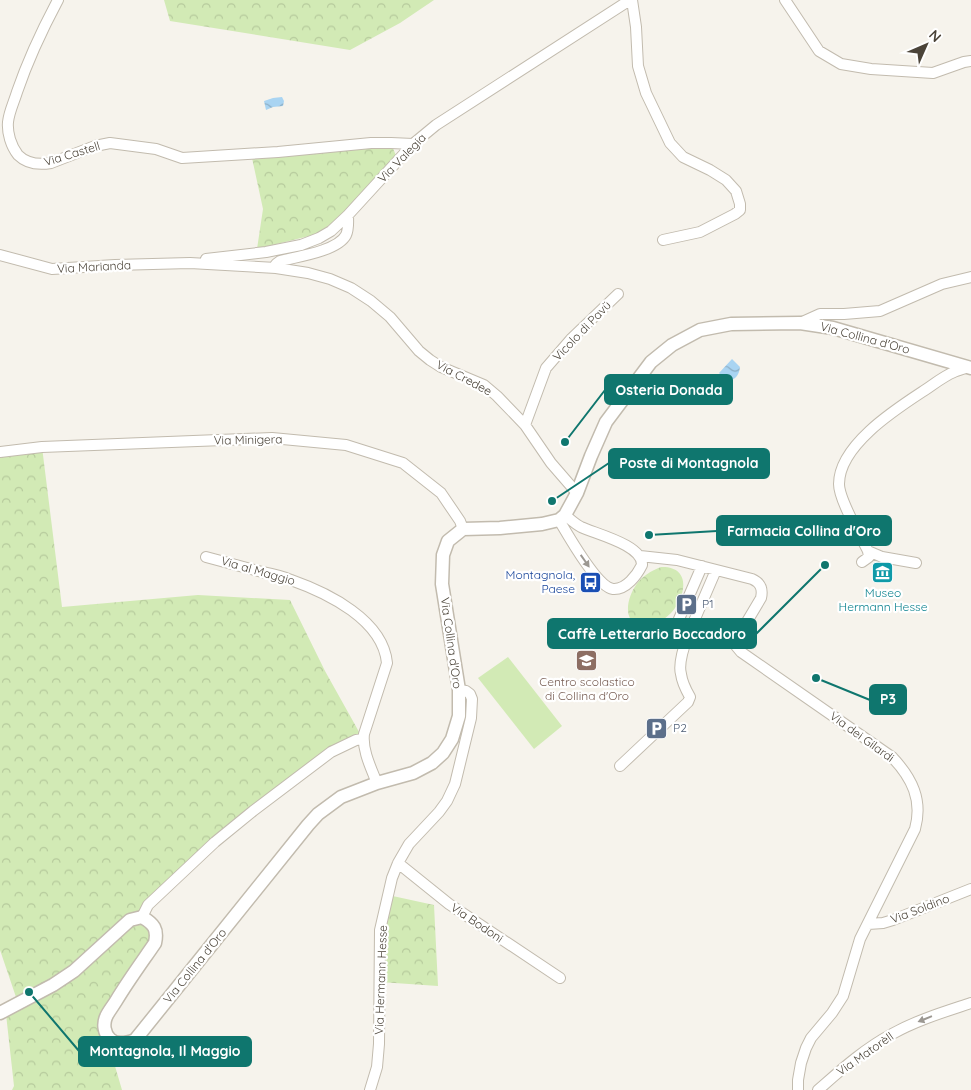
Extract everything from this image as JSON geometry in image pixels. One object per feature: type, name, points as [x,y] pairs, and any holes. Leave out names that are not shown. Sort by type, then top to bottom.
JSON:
[{"type":"street","name":"Via Castell","points":[[58,0],[23,75],[8,123],[10,138],[14,147],[23,159],[30,162],[36,164],[50,163],[95,146],[110,143],[156,149],[182,158],[278,152],[371,143],[413,144]]},
{"type":"street","name":"Via Valegia","points":[[190,263],[301,245],[311,242],[330,231],[348,215],[413,144],[436,125],[631,0]]},
{"type":"street","points":[[631,0],[636,27],[638,66],[646,93],[670,144],[683,157],[726,180],[736,191],[740,204],[740,210],[735,214],[700,232],[663,240]]},
{"type":"street","points":[[784,0],[819,52],[840,64],[871,69],[933,73],[971,61]]},
{"type":"street","points":[[276,268],[276,264],[280,261],[307,255],[338,244],[347,234],[348,215]]},
{"type":"street","name":"Via Marianda","points":[[0,255],[52,269],[190,263]]},
{"type":"street","name":"Via Credee","points":[[190,263],[276,268],[308,273],[351,288],[372,301],[390,317],[419,351],[430,360],[441,367],[484,385],[498,396],[525,425],[552,464],[577,492]]},
{"type":"street","points":[[800,323],[820,314],[880,312],[942,284],[971,277]]},
{"type":"street","name":"Vicolo di Pavü","points":[[525,425],[546,368],[572,338],[618,294]]},
{"type":"street","name":"Via Collina d'Oro","points":[[562,518],[577,492],[606,422],[651,362],[672,345],[700,330],[731,324],[800,323],[833,328],[970,367]]},
{"type":"street","points":[[862,562],[869,557],[868,550],[841,497],[839,485],[840,474],[848,455],[862,438],[893,411],[953,372],[970,367]]},
{"type":"street","name":"Via Minigera","points":[[0,452],[42,447],[272,438],[346,445],[403,463],[442,493],[463,529]]},
{"type":"street","points":[[463,529],[524,526],[562,518],[612,539],[631,550],[640,556],[642,566],[623,587],[612,589],[608,587],[594,574],[562,518]]},
{"type":"street","name":"Via Collina d'Oro","points":[[142,918],[150,922],[155,928],[157,936],[155,943],[106,1018],[104,1024],[105,1032],[115,1043],[126,1043],[135,1040],[318,814],[341,798],[377,783],[423,768],[439,758],[452,739],[459,716],[459,690],[442,584],[443,555],[448,541],[463,529]]},
{"type":"street","points":[[868,550],[882,557],[916,563]]},
{"type":"street","name":"Via dei Gilardi","points":[[640,556],[677,560],[757,581],[763,592],[736,640],[736,646],[741,652],[892,757],[908,776],[917,797],[918,821],[915,829],[857,946],[843,996],[832,1013],[811,1038],[806,1048],[801,1063],[798,1090]]},
{"type":"street","name":"Via al Maggio","points":[[206,557],[290,579],[339,603],[357,615],[378,636],[386,654],[387,664],[363,740]]},
{"type":"street","points":[[679,619],[702,566]]},
{"type":"street","points":[[620,766],[688,702],[690,697],[683,682],[680,668],[685,644],[716,570]]},
{"type":"street","name":"Via Hermann Hesse","points":[[370,1090],[377,1067],[379,1044],[380,930],[392,878],[398,862],[409,844],[447,801],[455,784],[472,718],[472,699],[470,694],[459,690]]},
{"type":"street","points":[[0,1013],[53,985],[74,971],[130,920],[142,918],[148,905],[216,842],[331,752],[356,740],[363,740],[377,783]]},
{"type":"street","name":"Via Bodoni","points":[[398,862],[449,904],[560,978]]},
{"type":"street","name":"Via Soldino","points":[[868,924],[893,920],[971,889]]},
{"type":"street","name":"Via Matorèll","points":[[818,1090],[863,1053],[894,1033],[927,1018],[971,1003]]},
{"type":"green space","points":[[164,0],[434,0],[400,23],[350,50],[170,21]]},
{"type":"green space","points":[[392,146],[397,158],[336,220],[317,234],[257,249],[263,209],[252,158]]},
{"type":"green space","points":[[42,447],[62,607],[198,595],[290,600],[325,671],[363,739],[331,752],[215,842],[143,917],[157,936],[120,994],[105,1032],[122,1090],[12,1090],[14,1086],[5,1005],[18,1003],[0,950],[0,452]]},
{"type":"green space","points":[[661,567],[671,568],[682,577],[683,591],[680,599],[671,613],[662,620],[647,627],[638,626],[629,615],[628,604],[631,594],[641,579]]},
{"type":"green space","points":[[508,657],[562,726],[534,749],[478,678]]},
{"type":"green space","points":[[388,895],[434,905],[438,986],[380,982]]},
{"type":"water","points":[[282,97],[284,101],[283,106],[266,110],[264,101]]},
{"type":"water","points":[[732,359],[740,367],[738,375],[732,380],[727,381],[719,373]]},
{"type":"place","name":"Osteria Donada","points":[[565,442]]},
{"type":"place","name":"Poste di Montagnola","points":[[552,501]]},
{"type":"place","name":"Farmacia Collina d'Oro","points":[[649,535]]},
{"type":"place","name":"Caffè Letterario Boccadoro","points":[[825,565]]},
{"type":"place","name":"Museo Hermann Hesse","points":[[883,572]]},
{"type":"place","name":"Montagnola, Paese","points":[[591,582]]},
{"type":"place","name":"P1","points":[[686,604]]},
{"type":"place","name":"Centro scolastico di Collina d'Oro","points":[[587,661]]},
{"type":"place","name":"P3","points":[[816,678]]},
{"type":"place","name":"P2","points":[[657,728]]},
{"type":"place","name":"Montagnola, Il Maggio","points":[[29,992]]}]
